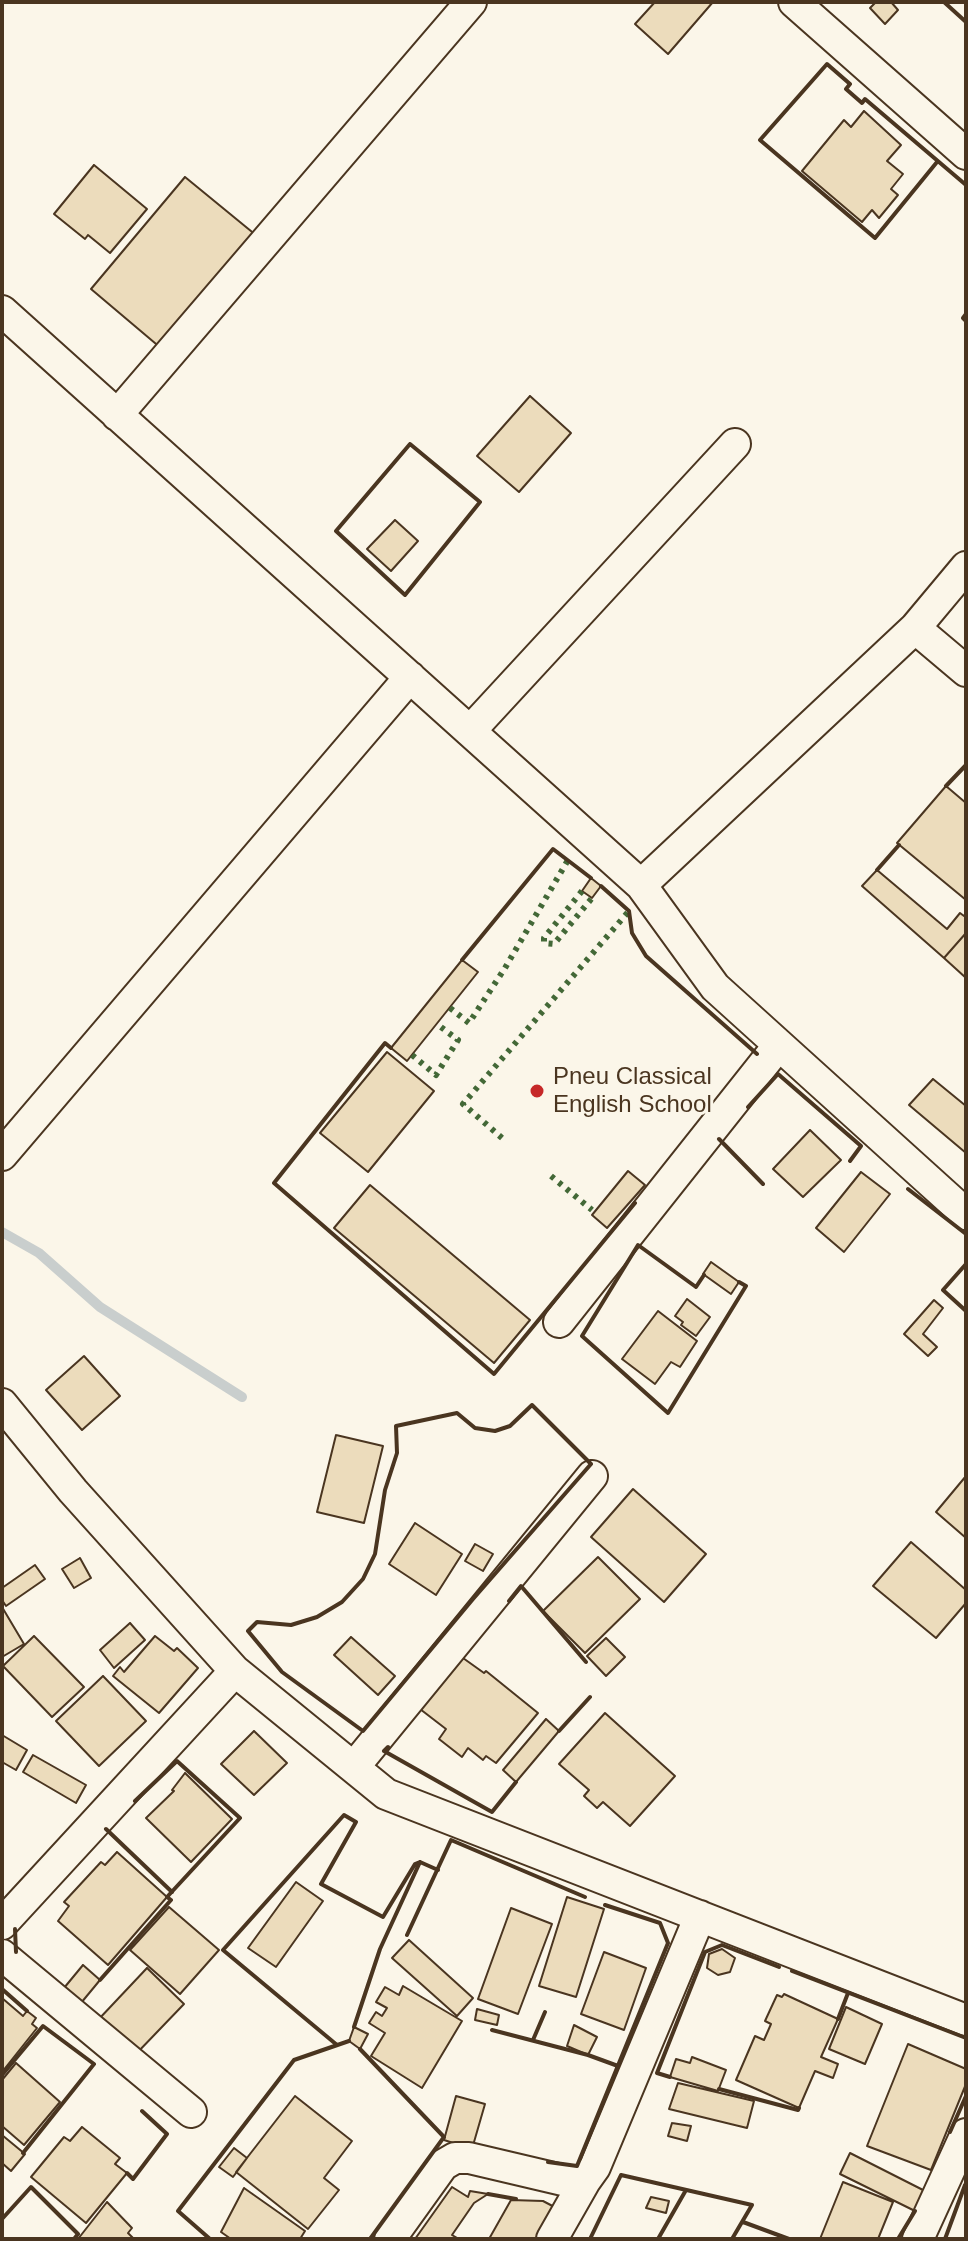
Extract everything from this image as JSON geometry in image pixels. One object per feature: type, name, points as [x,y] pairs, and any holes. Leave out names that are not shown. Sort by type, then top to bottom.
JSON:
[{"type":"street","points":[[117,415],[471,2]]},
{"type":"street","points":[[794,2],[966,154]]},
{"type":"street","points":[[2,311],[641,885],[715,987],[966,1214]]},
{"type":"street","points":[[470,731],[735,444]]},
{"type":"street","points":[[641,885],[915,628],[966,567]]},
{"type":"street","points":[[915,628],[966,671]]},
{"type":"street","points":[[2,1155],[410,677]]},
{"type":"street","points":[[559,1322],[778,1046]]},
{"type":"street","points":[[2,1404],[73,1491],[235,1671],[386,1794],[966,2020]]},
{"type":"street","points":[[354,1767],[592,1476]]},
{"type":"street","points":[[2,1924],[235,1671]]},
{"type":"street","points":[[552,2239],[595,2167],[700,1916]]},
{"type":"street","points":[[2,1955],[191,2112]]},
{"type":"street","points":[[918,2239],[966,2134]]},
{"type":"street","points":[[390,2239],[443,2165],[455,2158],[469,2158],[571,2182],[585,2181]]},
{"type":"building","points":[[655,2],[713,2],[668,54],[635,24]]},
{"type":"building","points":[[876,2],[891,2],[898,10],[885,24],[870,8]]},
{"type":"building","points":[[864,111],[901,145],[887,161],[903,174],[891,189],[898,195],[879,218],[872,210],[862,222],[802,171],[844,120],[851,127]]},
{"type":"building","points":[[94,165],[147,209],[110,253],[88,235],[85,239],[54,214]]},
{"type":"building","points":[[185,177],[257,236],[162,349],[91,289]]},
{"type":"building","points":[[530,396],[571,433],[519,492],[477,456]]},
{"type":"building","points":[[395,520],[418,541],[391,571],[367,549]]},
{"type":"building","points":[[946,786],[966,803],[966,900],[897,843]]},
{"type":"building","points":[[877,870],[947,929],[960,913],[964,916],[966,913],[966,933],[944,958],[862,886]]},
{"type":"building","points":[[591,878],[601,886],[592,898],[582,891]]},
{"type":"building","points":[[966,933],[966,978],[944,958]]},
{"type":"building","points":[[462,960],[478,972],[407,1061],[391,1048]]},
{"type":"building","points":[[387,1052],[434,1091],[368,1172],[320,1133]]},
{"type":"building","points":[[933,1079],[966,1106],[966,1153],[909,1105]]},
{"type":"building","points":[[810,1130],[841,1160],[803,1197],[773,1169]]},
{"type":"building","points":[[628,1171],[645,1185],[607,1228],[592,1215]]},
{"type":"building","points":[[861,1172],[890,1194],[844,1252],[816,1228]]},
{"type":"building","points":[[370,1185],[530,1320],[494,1363],[334,1228]]},
{"type":"building","points":[[711,1262],[739,1282],[731,1294],[703,1274]]},
{"type":"building","points":[[687,1299],[710,1317],[696,1336],[675,1316]]},
{"type":"building","points":[[934,1300],[943,1308],[923,1334],[937,1347],[928,1356],[904,1334]]},
{"type":"building","points":[[658,1311],[697,1341],[680,1367],[671,1362],[655,1384],[622,1359]]},
{"type":"building","points":[[84,1356],[120,1396],[82,1430],[46,1390]]},
{"type":"building","points":[[336,1435],[383,1446],[364,1523],[317,1512]]},
{"type":"building","points":[[966,1476],[966,1538],[936,1512]]},
{"type":"building","points":[[633,1489],[706,1554],[664,1602],[591,1537]]},
{"type":"building","points":[[415,1523],[462,1554],[436,1595],[389,1564]]},
{"type":"building","points":[[911,1542],[966,1590],[966,1603],[936,1638],[873,1586]]},
{"type":"building","points":[[475,1544],[493,1554],[483,1571],[465,1561]]},
{"type":"building","points":[[598,1557],[640,1599],[585,1653],[543,1611]]},
{"type":"building","points":[[80,1558],[91,1578],[74,1588],[62,1569]]},
{"type":"building","points":[[35,1565],[45,1579],[6,1606],[2,1600],[2,1588]]},
{"type":"building","points":[[2,1607],[24,1644],[2,1657]]},
{"type":"building","points":[[130,1623],[145,1640],[114,1668],[100,1650]]},
{"type":"building","points":[[34,1636],[84,1687],[52,1717],[3,1666]]},
{"type":"building","points":[[155,1636],[174,1651],[177,1648],[198,1668],[159,1713],[113,1676],[120,1667],[124,1672]]},
{"type":"building","points":[[351,1637],[395,1676],[378,1695],[334,1655]]},
{"type":"building","points":[[606,1638],[625,1657],[606,1676],[587,1656]]},
{"type":"building","points":[[463,1658],[484,1673],[486,1671],[538,1713],[496,1763],[486,1756],[483,1760],[468,1748],[462,1757],[439,1739],[446,1729],[420,1709]]},
{"type":"building","points":[[103,1676],[146,1721],[99,1766],[56,1721]]},
{"type":"building","points":[[605,1713],[675,1776],[630,1826],[603,1802],[597,1808],[584,1796],[589,1790],[559,1764]]},
{"type":"building","points":[[546,1719],[559,1731],[516,1782],[503,1770]]},
{"type":"building","points":[[254,1731],[287,1763],[254,1795],[221,1764]]},
{"type":"building","points":[[2,1735],[27,1750],[16,1770],[2,1762]]},
{"type":"building","points":[[33,1755],[86,1785],[76,1803],[23,1772]]},
{"type":"building","points":[[185,1773],[232,1819],[191,1862],[146,1818],[174,1791]]},
{"type":"building","points":[[117,1852],[167,1897],[108,1965],[58,1921],[69,1906],[64,1902],[101,1862],[105,1865]]},
{"type":"building","points":[[296,1882],[323,1901],[276,1967],[248,1948]]},
{"type":"building","points":[[567,1897],[604,1909],[576,1997],[539,1986]]},
{"type":"building","points":[[169,1907],[219,1950],[180,1994],[130,1950]]},
{"type":"building","points":[[511,1908],[552,1924],[518,2014],[478,1999]]},
{"type":"building","points":[[409,1940],[473,1998],[457,2016],[392,1958]]},
{"type":"building","points":[[722,1949],[735,1958],[730,1972],[718,1975],[707,1968],[709,1954]]},
{"type":"building","points":[[604,1952],[646,1968],[624,2030],[581,2014]]},
{"type":"building","points":[[83,1965],[100,1980],[81,2003],[64,1988]]},
{"type":"building","points":[[147,1968],[184,2004],[135,2055],[98,2020]]},
{"type":"building","points":[[403,1986],[462,2021],[422,2088],[371,2056],[385,2033],[369,2023],[376,2012],[382,2016],[387,2008],[376,2002],[385,1987],[399,1995]]},
{"type":"building","points":[[784,1994],[838,2019],[821,2057],[838,2064],[833,2078],[815,2071],[799,2108],[736,2080],[755,2036],[764,2040],[771,2024],[765,2021],[777,1995],[782,1997]]},
{"type":"building","points":[[2,1998],[23,2016],[27,2011],[36,2018],[32,2024],[37,2028],[2,2072]]},
{"type":"building","points":[[846,2007],[882,2024],[865,2064],[829,2049]]},
{"type":"building","points":[[477,2009],[499,2015],[497,2025],[475,2020]]},
{"type":"building","points":[[574,2025],[597,2037],[588,2055],[567,2046]]},
{"type":"building","points":[[354,2027],[368,2034],[360,2049],[349,2041]]},
{"type":"building","points":[[908,2044],[966,2069],[966,2084],[931,2170],[867,2146]]},
{"type":"building","points":[[692,2057],[726,2070],[718,2091],[670,2077],[676,2059],[690,2063]]},
{"type":"building","points":[[16,2063],[60,2102],[24,2145],[2,2126],[2,2080]]},
{"type":"building","points":[[678,2083],[754,2101],[747,2128],[669,2109]]},
{"type":"building","points":[[295,2096],[352,2141],[324,2178],[339,2190],[308,2229],[236,2172]]},
{"type":"building","points":[[456,2096],[485,2104],[472,2149],[444,2140]]},
{"type":"building","points":[[672,2123],[691,2126],[687,2141],[668,2136]]},
{"type":"building","points":[[82,2127],[120,2158],[115,2164],[127,2173],[86,2223],[31,2177],[64,2137],[70,2141]]},
{"type":"building","points":[[2,2135],[25,2154],[11,2171],[2,2163]]},
{"type":"building","points":[[234,2148],[247,2158],[233,2177],[219,2167]]},
{"type":"building","points":[[850,2153],[925,2191],[915,2211],[840,2174]]},
{"type":"building","points":[[843,2182],[893,2202],[878,2239],[820,2239]]},
{"type":"building","points":[[452,2187],[468,2197],[470,2191],[488,2194],[474,2203],[452,2235],[459,2239],[415,2239]]},
{"type":"building","points":[[244,2188],[305,2231],[300,2239],[231,2239],[221,2232]]},
{"type":"building","points":[[651,2197],[669,2201],[666,2213],[646,2208]]},
{"type":"building","points":[[511,2200],[543,2201],[562,2211],[544,2239],[489,2239]]},
{"type":"building","points":[[107,2202],[132,2228],[128,2233],[134,2239],[78,2239]]},
{"type":"waterway","points":[[2,1232],[39,1253],[100,1307],[242,1397]]},
{"type":"hedge","points":[[450,1008],[469,1023],[568,860]]},
{"type":"hedge","points":[[582,891],[544,938],[544,943],[554,944],[592,898]]},
{"type":"hedge","points":[[502,1138],[463,1104],[629,911]]},
{"type":"hedge","points":[[412,1055],[436,1075],[458,1040],[437,1024]]},
{"type":"hedge","points":[[551,1176],[592,1210]]},
{"type":"wall","points":[[944,2],[966,22]]},
{"type":"wall","points":[[937,162],[875,238],[760,140],[827,64],[850,84],[846,89],[862,103],[865,99],[966,185]]},
{"type":"wall","points":[[966,314],[963,318],[966,321]]},
{"type":"wall","points":[[410,444],[480,502],[405,595],[336,531],[410,444]]},
{"type":"wall","points":[[946,786],[966,765]]},
{"type":"wall","points":[[877,870],[899,845]]},
{"type":"wall","points":[[462,960],[553,849],[591,878]]},
{"type":"wall","points":[[601,886],[629,911],[632,933],[646,956],[757,1054]]},
{"type":"wall","points":[[391,1048],[385,1043],[274,1183],[494,1374],[635,1203]]},
{"type":"wall","points":[[748,1107],[778,1074],[861,1146],[850,1161]]},
{"type":"wall","points":[[719,1139],[763,1184]]},
{"type":"wall","points":[[908,1189],[966,1234]]},
{"type":"wall","points":[[704,1275],[696,1287],[638,1245],[582,1336],[668,1413],[746,1286],[739,1282]]},
{"type":"wall","points":[[966,1264],[943,1290],[966,1311]]},
{"type":"wall","points":[[532,1405],[591,1464],[363,1731],[282,1672],[248,1631],[257,1622],[291,1625],[317,1617],[342,1602],[363,1579],[375,1554],[385,1490],[397,1453],[396,1426],[457,1413],[475,1428],[495,1431],[510,1426],[532,1405]]},
{"type":"wall","points":[[509,1601],[521,1586],[586,1662]]},
{"type":"wall","points":[[559,1731],[590,1697]]},
{"type":"wall","points":[[388,1747],[384,1751],[492,1812],[516,1782]]},
{"type":"wall","points":[[100,1980],[171,1900],[167,1897],[240,1818],[177,1761],[135,1801]]},
{"type":"wall","points":[[337,2045],[223,1950],[344,1815],[356,1822],[321,1884],[383,1917],[415,1864],[420,1862]]},
{"type":"wall","points":[[106,1829],[172,1892]]},
{"type":"wall","points":[[407,1935],[451,1840],[585,1897]]},
{"type":"wall","points":[[354,2027],[380,1949],[420,1862],[438,1870]]},
{"type":"wall","points":[[548,2162],[577,2166],[668,1943],[660,1923],[605,1905]]},
{"type":"wall","points":[[15,1929],[16,1952]]},
{"type":"wall","points":[[670,2077],[657,2073],[705,1952],[722,1945],[779,1967]]},
{"type":"wall","points":[[792,1971],[966,2038]]},
{"type":"wall","points":[[2,1989],[27,2011]]},
{"type":"wall","points":[[838,2019],[848,1993]]},
{"type":"wall","points":[[533,2040],[545,2012]]},
{"type":"wall","points":[[2,2075],[43,2026],[94,2064],[23,2153]]},
{"type":"wall","points":[[492,2030],[618,2066]]},
{"type":"wall","points":[[210,2239],[178,2211],[294,2060],[349,2041]]},
{"type":"wall","points":[[360,2049],[444,2137],[370,2239]]},
{"type":"wall","points":[[719,2089],[799,2108]]},
{"type":"wall","points":[[950,2132],[966,2096]]},
{"type":"wall","points":[[127,2173],[133,2179],[167,2134],[142,2111]]},
{"type":"wall","points":[[590,2239],[621,2175],[752,2205],[732,2239]]},
{"type":"wall","points":[[945,2239],[965,2185]]},
{"type":"wall","points":[[2,2219],[31,2187],[78,2234],[74,2239]]},
{"type":"wall","points":[[658,2239],[686,2190]]},
{"type":"wall","points":[[488,2194],[516,2199]]},
{"type":"wall","points":[[898,2239],[915,2211]]},
{"type":"wall","points":[[743,2222],[789,2239]]},
{"type":"place","name":"Pneu Classical English School","points":[[537,1091]]}]
